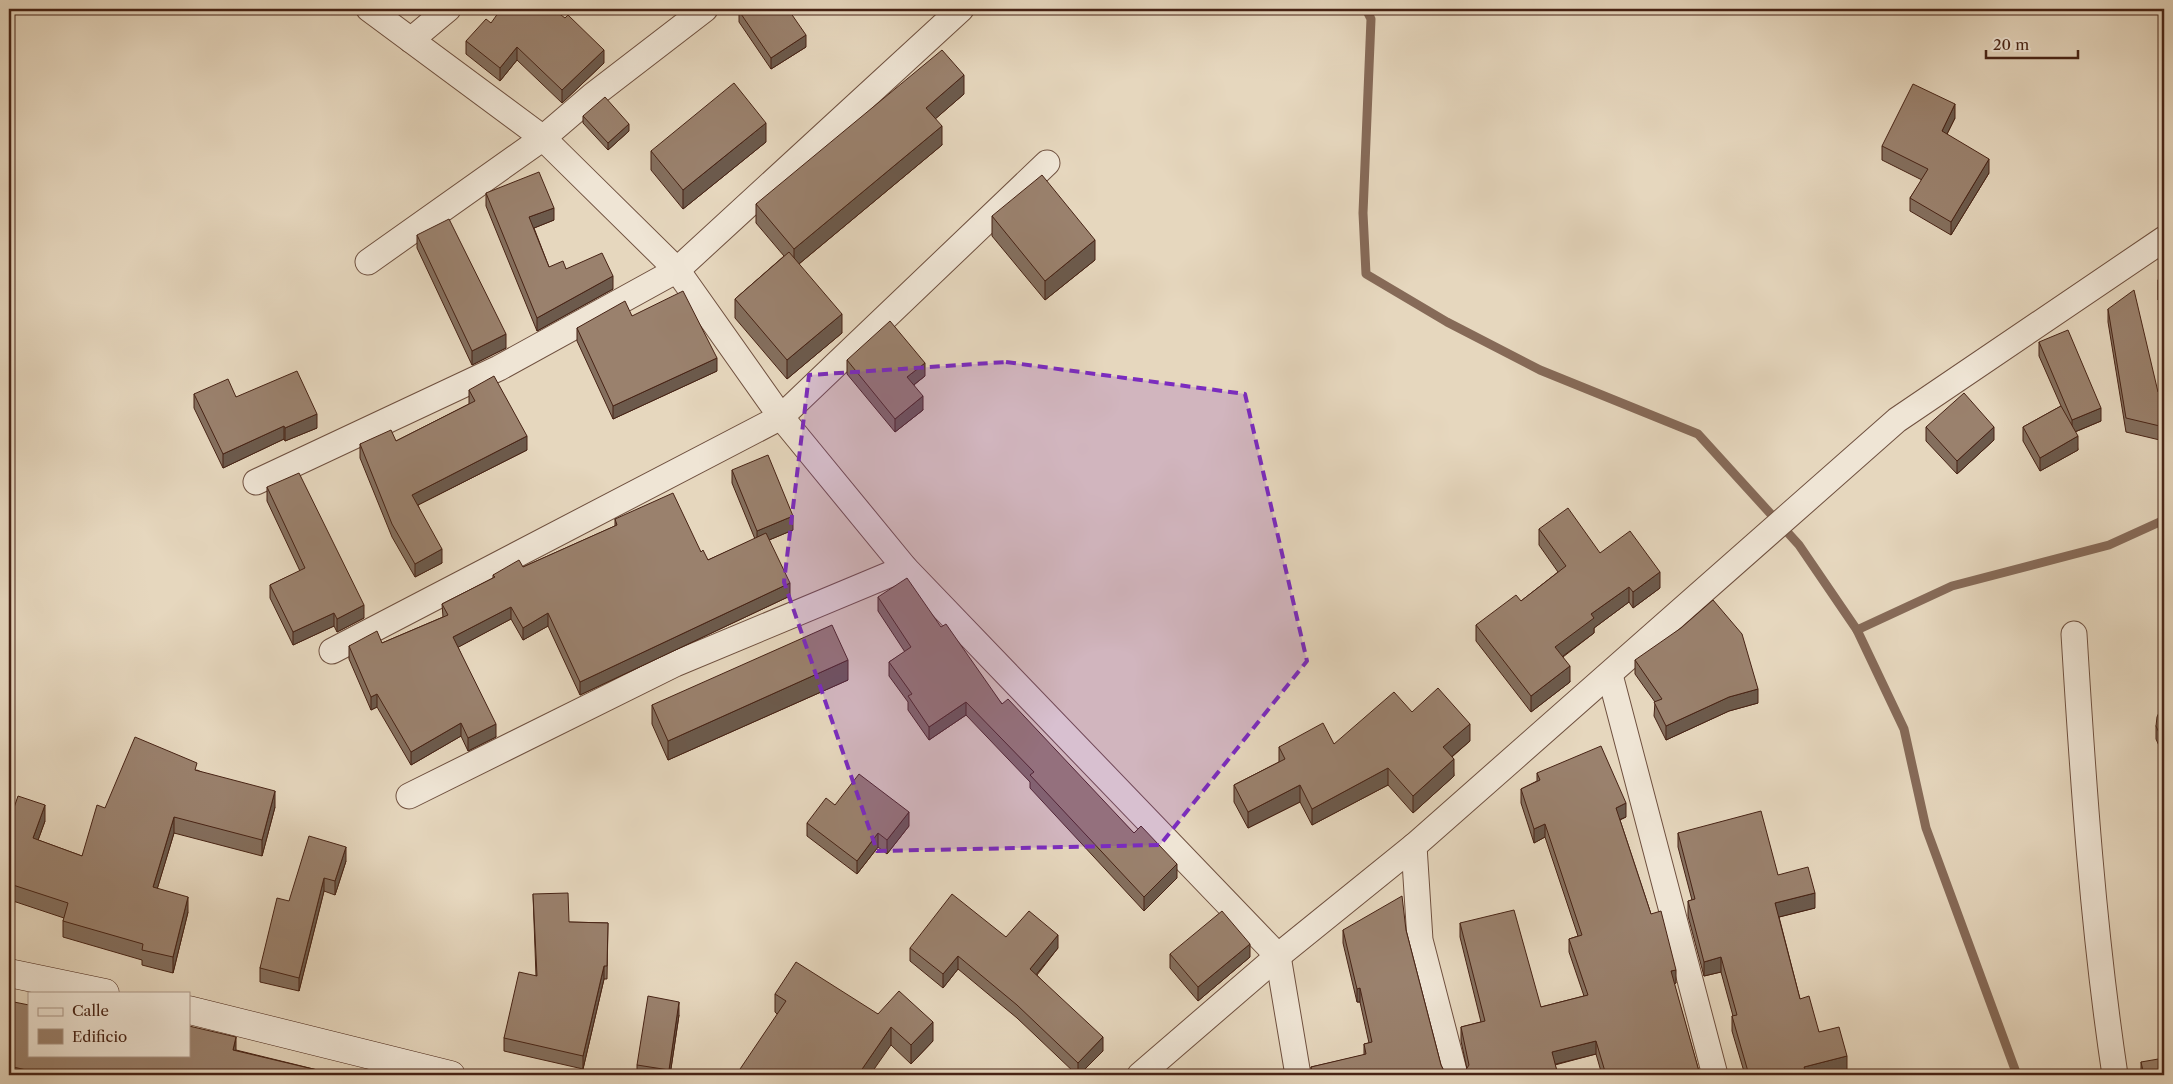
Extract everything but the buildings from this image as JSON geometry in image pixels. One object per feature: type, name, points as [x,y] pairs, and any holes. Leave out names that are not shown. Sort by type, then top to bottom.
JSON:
[{"type":"main road","points":[[9,973],[100,992]]},
{"type":"main road","points":[[190,1010],[452,1075]]},
{"type":"street","points":[[369,9],[543,138],[677,270],[781,417],[905,568],[1278,956],[1298,1075]]},
{"type":"street","points":[[411,40],[448,9]]},
{"type":"street","points":[[368,262],[543,138],[592,96],[705,9]]},
{"type":"street","points":[[256,482],[499,368],[677,270],[961,9]]},
{"type":"street","points":[[332,651],[781,417],[1047,163]]},
{"type":"street","points":[[1140,1075],[1278,956],[1414,846],[1897,420],[2164,239]]},
{"type":"street","points":[[409,796],[675,664],[905,568]]},
{"type":"street","points":[[2074,634],[2085,820],[2104,1005],[2116,1075]]},
{"type":"street","points":[[1610,675],[1715,1075]]},
{"type":"street","points":[[1414,846],[1420,940],[1455,1075]]},
{"type":"highlighted area","points":[[1006,362],[1245,394],[1307,661],[1160,845],[877,851],[784,582],[809,375]]},
{"type":"waterway","points":[[1366,9],[1371,19],[1363,213],[1366,274],[1447,322],[1540,370],[1698,434],[1799,545],[1857,630],[1904,729],[1926,828],[2017,1075]]},
{"type":"waterway","points":[[1857,630],[1952,586],[2109,545],[2164,520]]}]
